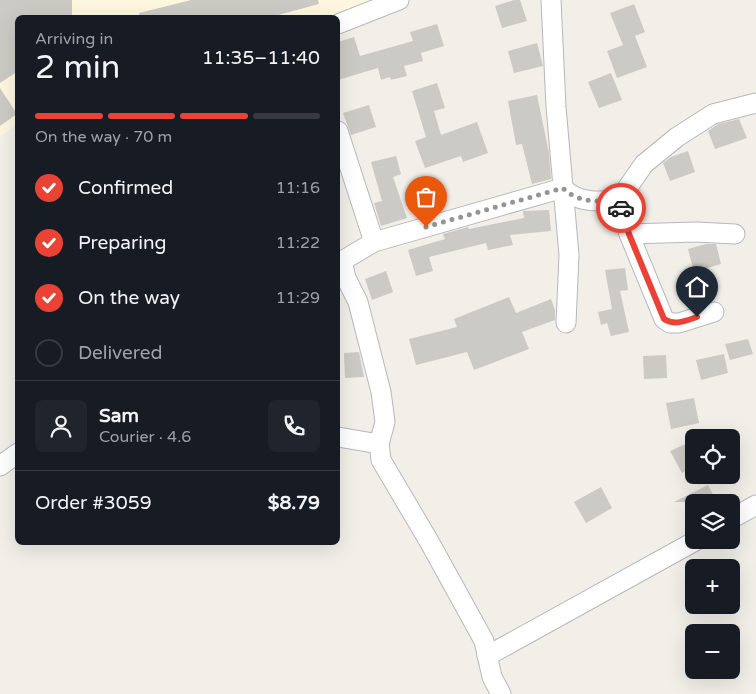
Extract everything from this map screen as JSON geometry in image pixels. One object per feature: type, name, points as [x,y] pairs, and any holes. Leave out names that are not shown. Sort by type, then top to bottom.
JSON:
[{"type":"street","points":[[340,23],[400,0]]},
{"type":"street","points":[[551,0],[556,107],[569,255],[566,323]]},
{"type":"street","points":[[563,188],[569,195],[583,200],[601,202],[619,200],[644,164],[677,137],[713,114],[756,103]]},
{"type":"street","points":[[340,143],[344,168],[374,242]]},
{"type":"street","points":[[501,694],[492,677],[484,641],[381,460],[379,444],[385,422],[381,392],[358,302],[342,280],[342,260],[374,242],[563,188]]},
{"type":"street","points":[[619,200],[629,234],[664,319],[670,323],[679,323],[714,312]]},
{"type":"street","points":[[629,234],[696,232],[735,234]]},
{"type":"street","points":[[340,437],[379,444]]},
{"type":"street","points":[[0,466],[15,455]]},
{"type":"street","points":[[740,515],[756,505]]},
{"type":"street","points":[[487,656],[685,547]]},
{"type":"shaded area","points":[[0,0],[373,0],[373,2],[338,15],[15,15],[15,126],[0,137]]},
{"type":"building","points":[[0,0],[72,0],[72,15],[15,15],[15,73],[0,83]]},
{"type":"building","points":[[191,0],[318,0],[319,4],[278,15],[139,15],[139,13]]},
{"type":"building","points":[[520,0],[527,21],[502,28],[495,6]]},
{"type":"building","points":[[634,4],[645,32],[635,36],[647,67],[617,78],[607,51],[623,45],[610,13]]},
{"type":"building","points":[[437,24],[444,46],[421,53],[423,61],[404,66],[407,76],[391,80],[390,77],[381,80],[378,68],[340,79],[340,41],[354,37],[360,56],[413,41],[410,32]]},
{"type":"building","points":[[537,43],[543,66],[514,73],[508,51]]},
{"type":"building","points":[[611,73],[622,100],[599,108],[588,82]]},
{"type":"building","points":[[437,83],[445,108],[434,111],[441,135],[477,122],[488,153],[463,162],[461,156],[425,168],[415,141],[426,137],[412,91]]},
{"type":"building","points":[[0,88],[15,111],[15,115],[0,126]]},
{"type":"building","points":[[537,95],[549,153],[551,179],[532,184],[522,144],[516,145],[508,101]]},
{"type":"building","points":[[369,105],[376,127],[351,135],[343,113]]},
{"type":"building","points":[[739,119],[747,138],[715,149],[708,131],[718,124]]},
{"type":"building","points":[[688,151],[695,172],[670,181],[663,163],[671,157]]},
{"type":"building","points":[[396,156],[401,174],[393,177],[407,218],[381,226],[374,203],[382,201],[371,162]]},
{"type":"building","points":[[549,210],[551,231],[510,235],[513,245],[488,250],[486,243],[429,257],[433,271],[416,276],[408,250],[445,239],[443,234],[468,227],[469,229],[524,218],[523,211]]},
{"type":"building","points":[[706,244],[716,244],[721,264],[694,272],[688,249]]},
{"type":"building","points":[[625,268],[628,290],[620,291],[629,332],[611,336],[607,323],[601,325],[598,312],[612,309],[605,270]]},
{"type":"building","points":[[386,271],[393,292],[372,300],[365,279]]},
{"type":"building","points":[[509,297],[516,313],[551,299],[555,310],[555,320],[522,332],[529,349],[474,370],[467,352],[416,365],[409,339],[457,327],[454,319]]},
{"type":"building","points":[[748,339],[753,354],[730,360],[725,344]]},
{"type":"building","points":[[359,352],[364,377],[345,378],[344,353]]},
{"type":"building","points":[[724,354],[728,373],[701,380],[696,360]]},
{"type":"building","points":[[666,355],[667,378],[644,379],[643,356]]},
{"type":"building","points":[[694,398],[699,423],[671,429],[666,403]]},
{"type":"building","points":[[685,444],[685,471],[682,473],[670,451]]},
{"type":"building","points":[[708,485],[713,494],[690,494]]},
{"type":"building","points":[[601,487],[612,508],[586,523],[574,502]]},
{"type":"building","points":[[685,496],[685,502],[674,502]]},
{"type":"way so far","points":[[426,227],[563,188],[569,195],[583,200],[601,202],[619,200],[621,208]]},
{"type":"route","points":[[621,208],[629,234],[664,319],[670,323],[679,323],[697,317]]}]
